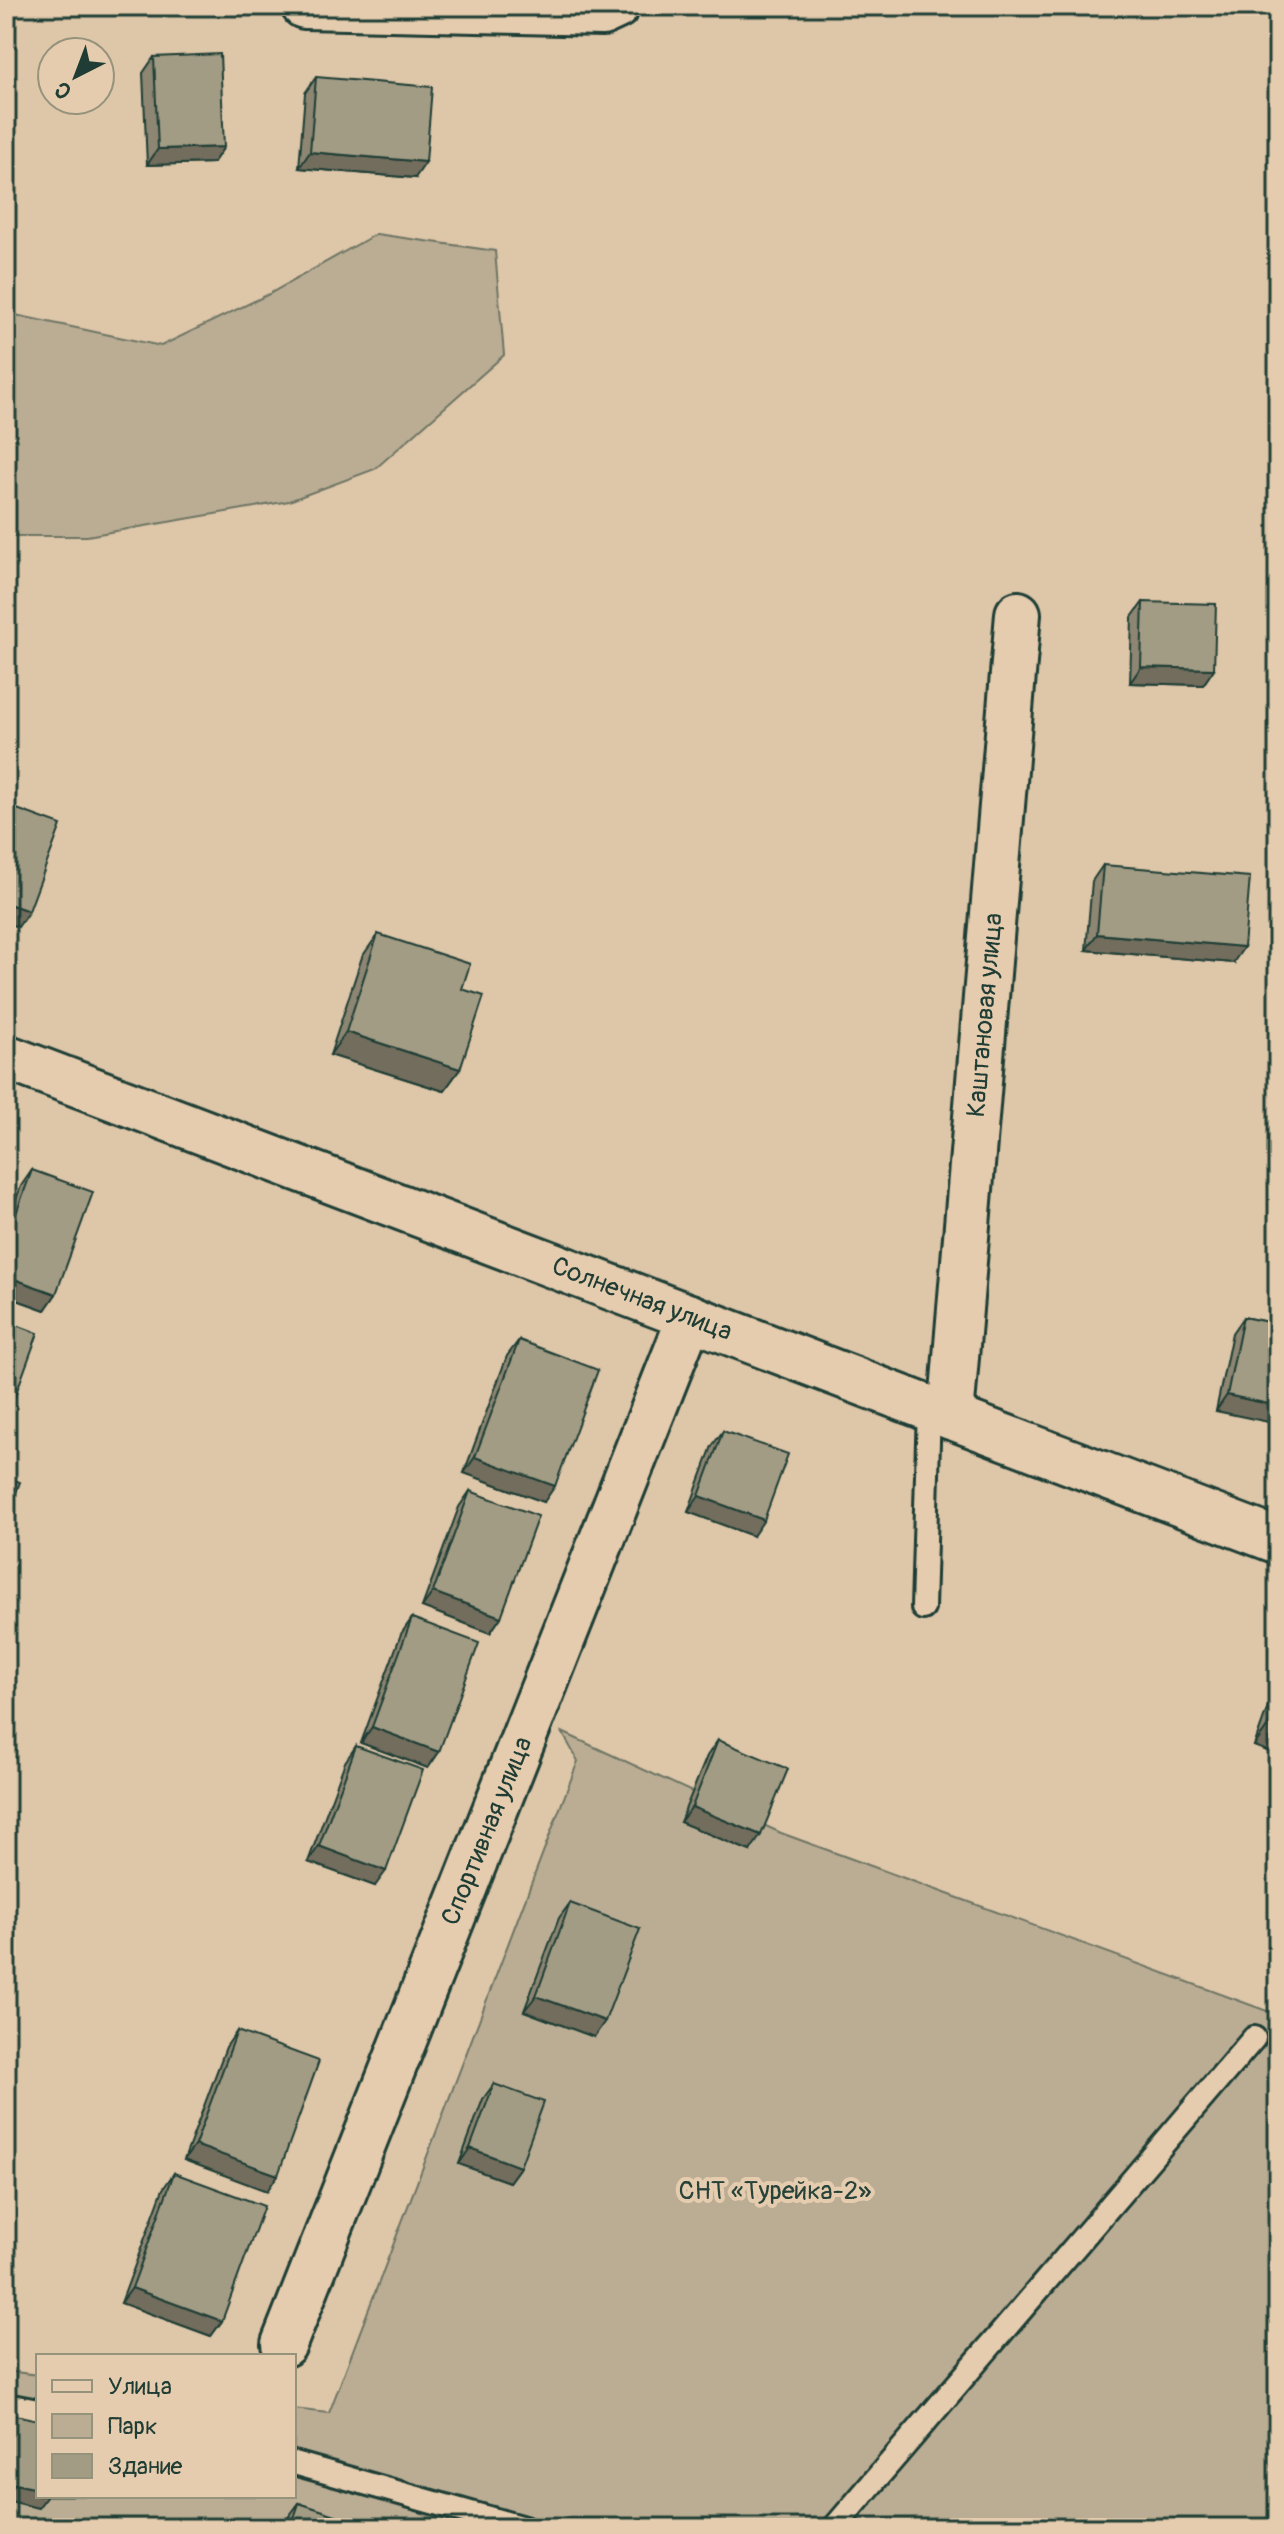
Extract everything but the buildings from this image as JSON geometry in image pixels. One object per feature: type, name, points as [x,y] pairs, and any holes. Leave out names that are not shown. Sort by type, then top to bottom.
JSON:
[{"type":"street","points":[[304,6],[602,13],[617,6]]},
{"type":"street","name":"Каштановая улица","points":[[940,1413],[1018,614]]},
{"type":"street","name":"Солнечная улица","points":[[9,1066],[690,1317],[1278,1541]]},
{"type":"street","name":"Спортивная улица","points":[[284,2344],[690,1317]]},
{"type":"lane","points":[[923,1608],[940,1413]]},
{"type":"lane","points":[[834,2528],[1254,2038]]},
{"type":"lane","points":[[6,2405],[36,2411]]},
{"type":"lane","points":[[296,2464],[524,2528]]},
{"type":"green space","points":[[376,234],[495,251],[504,355],[375,469],[289,501],[87,536],[6,536],[6,313],[161,346],[269,294]]},
{"type":"green space","name":"СНТ «Турейка-2»","points":[[562,1732],[781,1833],[1278,2015],[1278,2528],[6,2528],[6,2371],[36,2375],[36,2498],[296,2498],[296,2409],[329,2413],[578,1761]]}]
